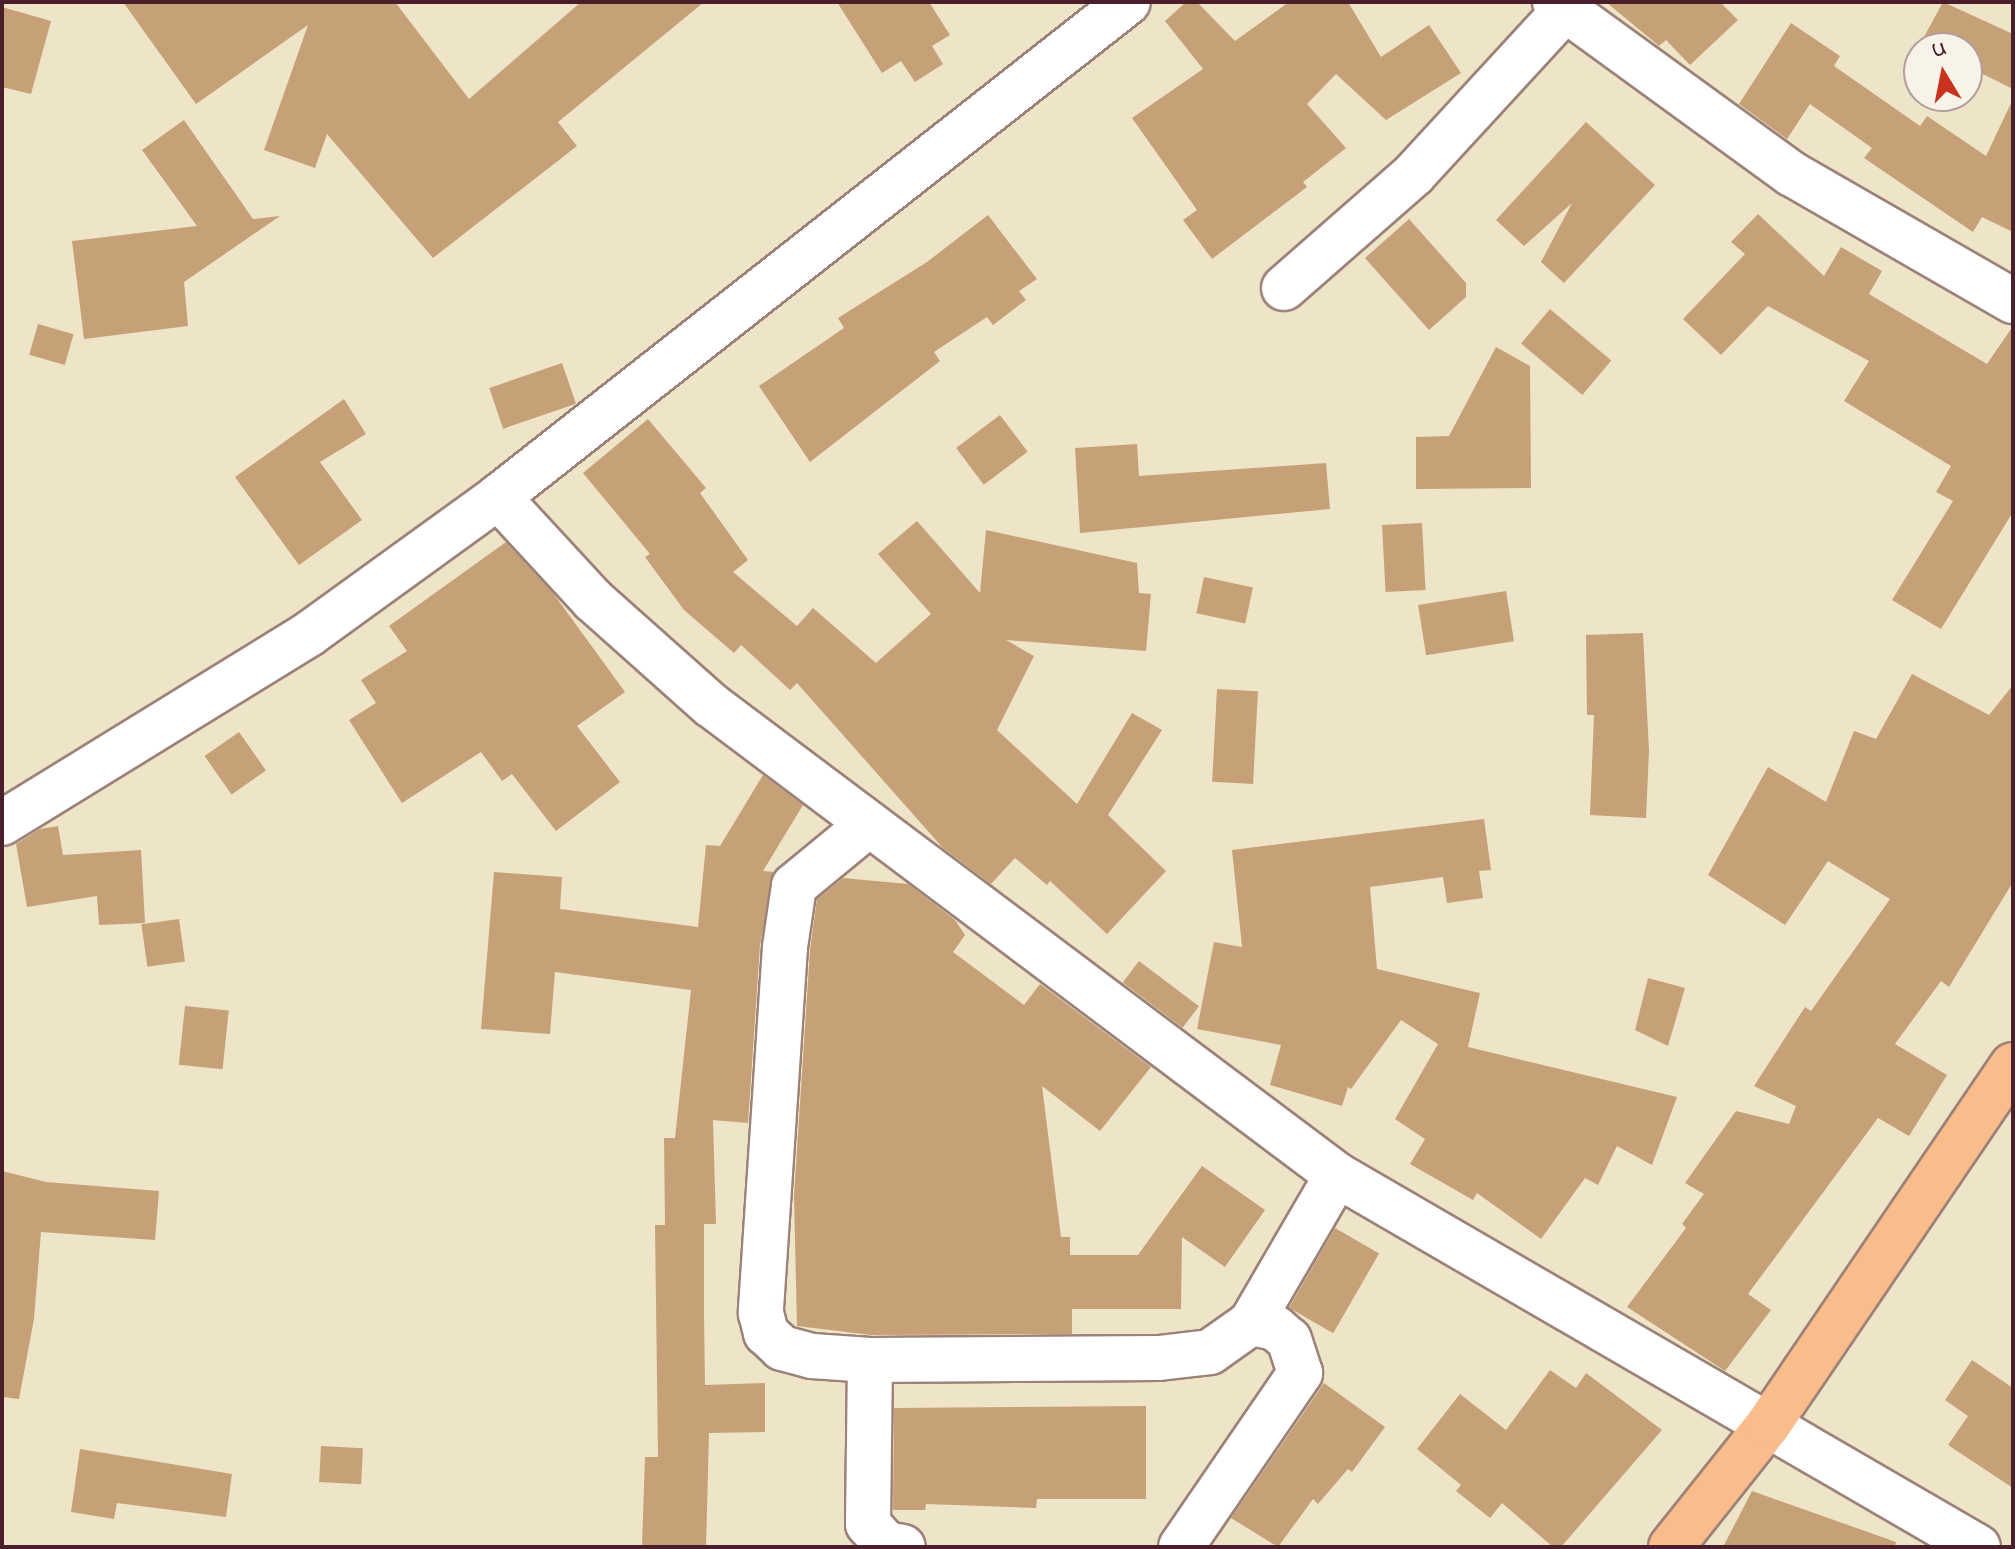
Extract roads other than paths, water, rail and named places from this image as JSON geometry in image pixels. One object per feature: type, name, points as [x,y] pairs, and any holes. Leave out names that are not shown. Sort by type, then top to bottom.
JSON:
[{"type":"highway","points":[[1671,1547],[1768,1425],[2013,1065]]},
{"type":"street","points":[[2,823],[309,634],[498,497],[1128,2]]},
{"type":"street","points":[[1284,288],[1414,174],[1559,7],[1792,174],[2013,301]]},
{"type":"street","points":[[498,497],[593,600],[699,695],[1337,1175],[1978,1547]]},
{"type":"street","points":[[868,825],[794,886],[785,947],[761,1313],[766,1333],[782,1348],[812,1356],[870,1360],[1184,1356],[1210,1352],[1251,1323],[1337,1175]]},
{"type":"street","points":[[1181,1547],[1300,1373],[1289,1340],[1275,1328],[1251,1323]]},
{"type":"street","points":[[870,1360],[868,1524],[886,1544],[903,1547]]}]
